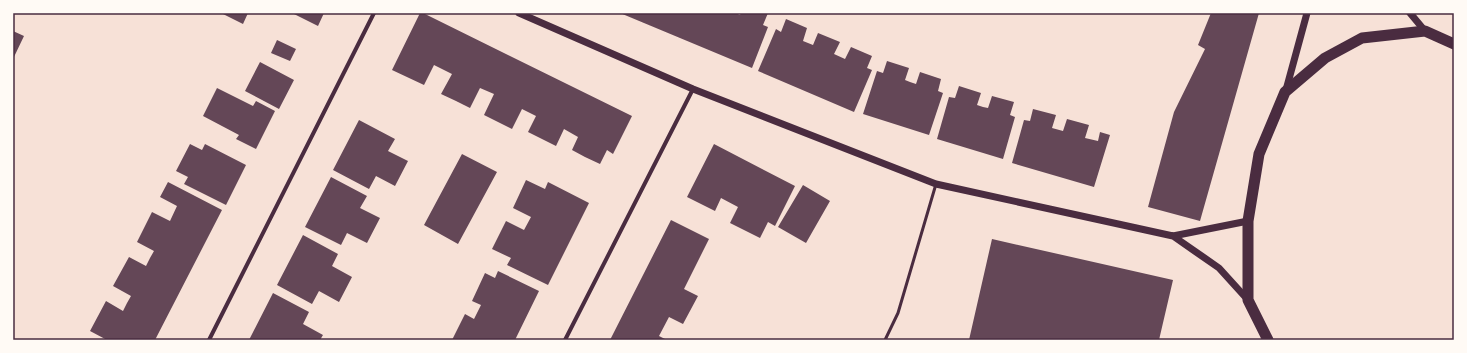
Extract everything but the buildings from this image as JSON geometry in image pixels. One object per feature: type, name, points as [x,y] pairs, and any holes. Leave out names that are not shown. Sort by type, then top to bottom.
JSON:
[{"type":"highway","points":[[1266,339],[1248,300],[1248,221],[1259,154],[1286,92],[1325,58],[1362,38],[1425,31],[1454,44]]},
{"type":"street","points":[[209,340],[374,13]]},
{"type":"street","points":[[519,13],[693,89],[936,184],[1173,236],[1219,268],[1248,300]]},
{"type":"street","points":[[1286,92],[1307,13]]},
{"type":"street","points":[[1410,13],[1425,31]]},
{"type":"street","points":[[565,340],[693,89]]},
{"type":"street","points":[[1173,236],[1248,221]]},
{"type":"lane","points":[[885,340],[898,313],[936,184]]}]
